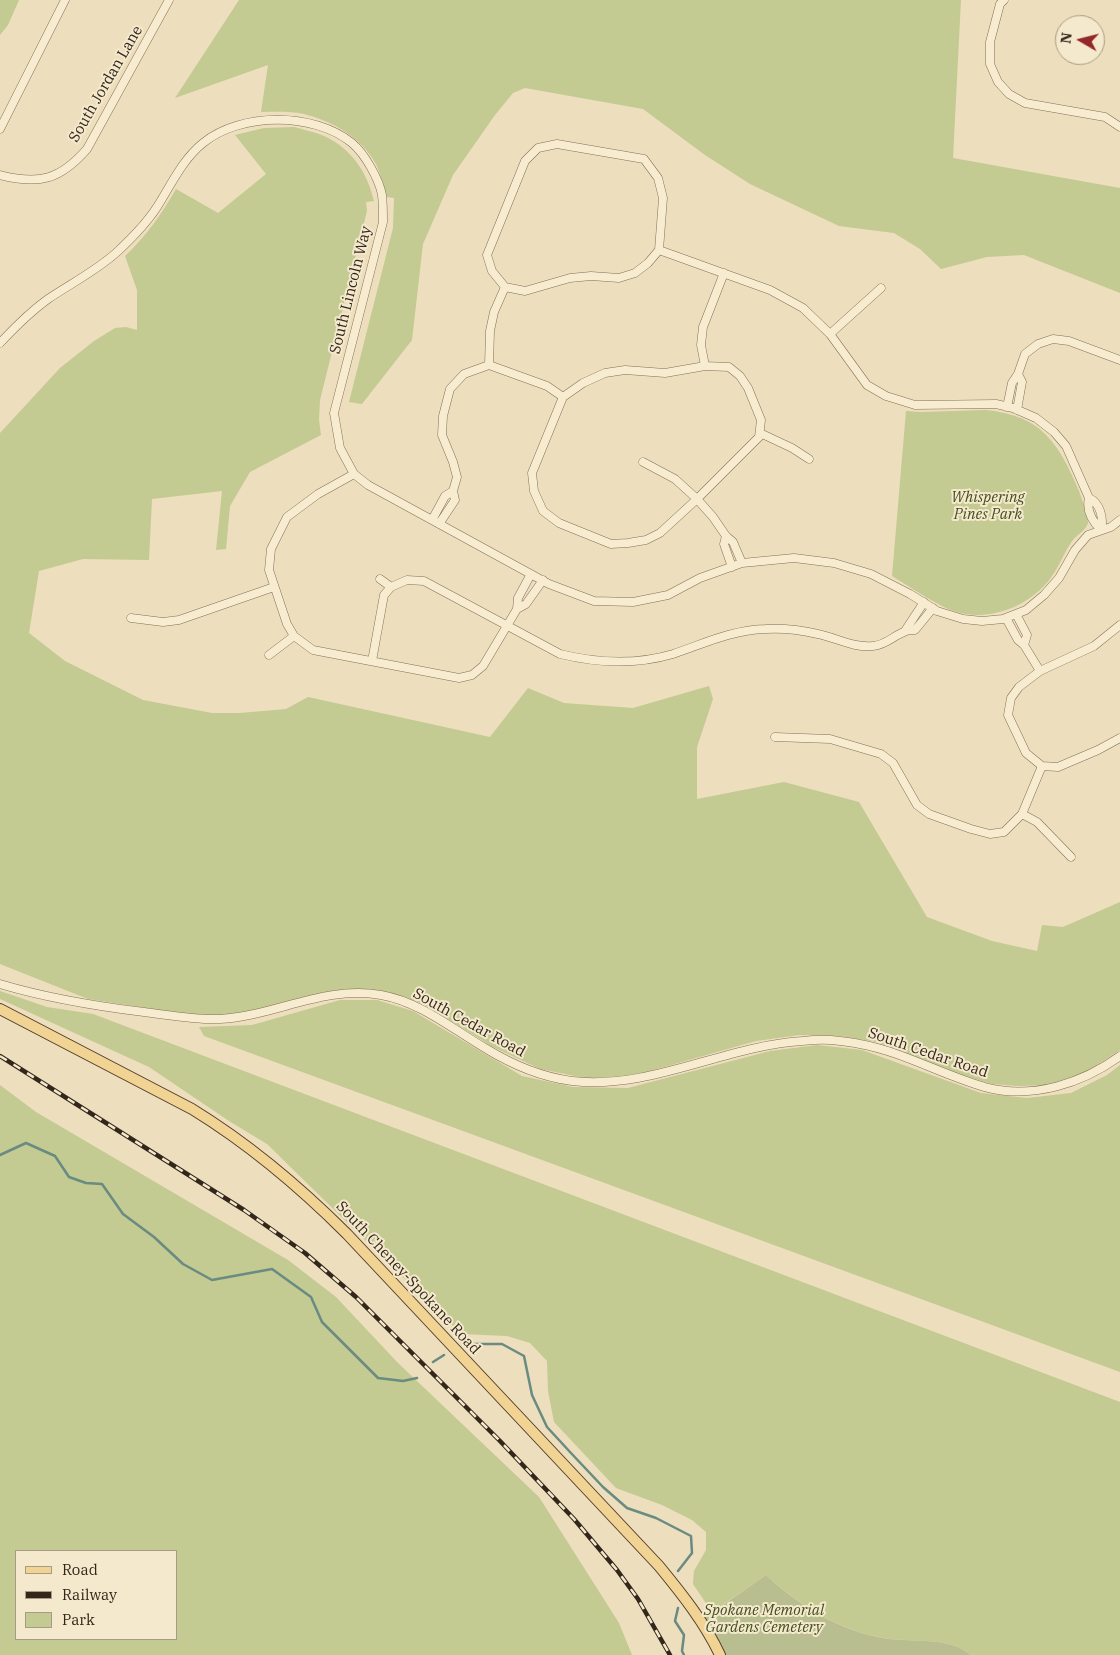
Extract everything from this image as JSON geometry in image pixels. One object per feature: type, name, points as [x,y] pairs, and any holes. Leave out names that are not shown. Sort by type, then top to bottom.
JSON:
[{"type":"main road","name":"South Cheney-Spokane Road","points":[[0,1009],[192,1109],[222,1127],[292,1182],[347,1234],[660,1566],[681,1593],[720,1655]]},
{"type":"street","points":[[0,129],[66,0]]},
{"type":"street","name":"South Jordan Lane","points":[[0,175],[16,179],[37,180],[59,174],[74,164],[86,149],[169,0]]},
{"type":"street","points":[[1004,0],[1000,4],[990,42],[990,64],[998,82],[1009,94],[1025,103],[1105,117],[1120,126]]},
{"type":"street","name":"South Lincoln Way","points":[[0,343],[15,327],[46,301],[114,255],[131,240],[156,209],[180,167],[203,143],[232,126],[260,120],[292,121],[328,128],[352,144],[372,170],[382,195],[383,222],[334,413],[340,448],[354,474],[368,485],[543,580],[594,601],[633,602],[668,595],[700,578],[742,563],[794,558],[834,562],[871,574],[933,608],[962,620],[982,621],[1006,618],[1026,610],[1044,595],[1059,578],[1075,550],[1088,535],[1110,527]]},
{"type":"street","points":[[557,144],[644,159],[658,178],[663,198],[659,250],[648,263],[635,273],[618,278],[591,276],[570,278],[525,291],[505,288],[492,271],[487,255],[525,162],[538,148],[557,144]]},
{"type":"street","points":[[659,250],[770,290],[803,308],[830,334],[867,385],[886,396],[915,404],[996,404],[1036,418],[1054,432],[1066,446],[1089,498],[1087,506],[1093,522],[1101,530]]},
{"type":"street","points":[[705,366],[701,345],[703,327],[724,273]]},
{"type":"street","points":[[489,365],[490,330],[494,312],[505,288]]},
{"type":"street","points":[[830,334],[881,288]]},
{"type":"street","points":[[1006,407],[1012,383],[1026,354],[1038,344],[1052,339],[1069,341],[1120,360]]},
{"type":"street","points":[[436,522],[445,496],[453,491],[457,478],[442,435],[443,416],[450,389],[464,374],[489,365],[547,386],[563,397]]},
{"type":"street","points":[[705,366],[729,368],[740,376],[748,388],[761,420],[760,437],[697,500],[660,533],[646,540],[628,543],[610,544],[559,522],[543,511],[534,491],[532,473],[563,397],[583,383],[604,373],[625,370],[665,373],[705,366]]},
{"type":"street","points":[[1017,410],[1022,382],[1018,374]]},
{"type":"street","points":[[760,433],[792,448],[809,459]]},
{"type":"street","points":[[643,462],[676,479],[697,500],[733,542],[742,563]]},
{"type":"street","points":[[354,474],[318,494],[287,517],[271,549],[269,570],[288,624],[294,636],[313,650],[458,678],[472,674],[483,666],[517,609],[518,598],[532,574]]},
{"type":"street","points":[[1110,527],[1120,520]]},
{"type":"street","points":[[1110,527],[1120,528]]},
{"type":"street","points":[[726,536],[724,544],[732,567]]},
{"type":"street","points":[[380,579],[391,587]]},
{"type":"street","points":[[372,661],[384,595],[391,587],[407,580],[424,581],[560,654],[582,660],[606,662],[636,661],[671,654],[732,633],[764,629],[796,630],[820,634],[854,645],[874,646],[889,642],[905,631],[924,602]]},
{"type":"street","points":[[517,609],[526,604],[543,580]]},
{"type":"street","points":[[132,618],[152,621],[173,621],[274,586]]},
{"type":"street","points":[[905,631],[915,630],[933,608]]},
{"type":"street","points":[[1016,614],[1027,635],[1024,645]]},
{"type":"street","points":[[1006,618],[1018,640],[1024,645],[1040,671]]},
{"type":"street","points":[[1120,625],[1094,646],[1040,671],[1020,687],[1011,698],[1008,715],[1026,753],[1042,766],[1058,767],[1098,750],[1120,738]]},
{"type":"street","points":[[269,655],[294,636]]},
{"type":"street","points":[[775,737],[830,739],[881,754],[893,763],[917,805],[929,814],[990,834],[1004,832],[1022,814],[1042,766]]},
{"type":"street","points":[[1022,814],[1037,822],[1071,857]]},
{"type":"street","name":"South Cedar Road","points":[[0,984],[27,992],[108,1007],[219,1019],[245,1015],[342,992],[381,995],[413,1004],[487,1050],[526,1070],[571,1080],[612,1082],[656,1074],[745,1050],[785,1042],[827,1040],[862,1044],[990,1088],[1019,1092],[1051,1088],[1085,1078],[1120,1056]]},
{"type":"green space","points":[[0,0],[19,0],[8,25],[0,35]]},
{"type":"green space","points":[[239,0],[961,0],[953,158],[1120,188],[1120,293],[1024,255],[987,257],[941,269],[920,249],[894,233],[839,226],[750,184],[705,155],[643,109],[525,88],[513,93],[495,115],[453,175],[423,244],[412,340],[362,404],[349,402],[393,228],[394,198],[387,197],[378,168],[370,154],[345,132],[325,121],[304,114],[261,112],[268,65],[175,98]]},
{"type":"green space","points":[[294,127],[324,136],[343,148],[357,162],[367,180],[374,201],[366,202],[367,211],[320,400],[319,420],[321,435],[250,472],[230,506],[226,549],[216,550],[222,491],[152,499],[149,560],[83,559],[39,571],[29,633],[65,661],[143,700],[212,713],[240,713],[286,709],[308,697],[490,737],[528,688],[564,703],[633,708],[709,686],[713,699],[697,747],[697,799],[784,782],[859,802],[927,917],[992,941],[1037,951],[1042,925],[1063,927],[1120,902],[1120,1050],[1082,1075],[1049,1085],[1018,1086],[992,1084],[962,1075],[877,1042],[839,1036],[800,1035],[756,1041],[629,1077],[585,1078],[540,1069],[493,1047],[423,1004],[382,991],[341,990],[248,1013],[220,1016],[178,1013],[88,999],[0,964],[0,433],[60,368],[94,341],[115,328],[126,327],[137,330],[137,290],[125,256],[153,224],[176,189],[218,213],[266,174],[235,135],[264,128]]},
{"type":"green space","name":"Whispering Pines Park","points":[[986,410],[1021,418],[1046,434],[1055,445],[1071,474],[1083,502],[1088,523],[1071,543],[1052,576],[1040,590],[1017,606],[1004,611],[975,615],[948,609],[892,576],[906,411]]},
{"type":"green space","points":[[0,991],[47,1007],[93,1014],[1120,1402],[1120,1655],[971,1655],[963,1649],[943,1643],[872,1636],[855,1631],[823,1616],[794,1598],[766,1575],[712,1612],[693,1584],[694,1571],[706,1550],[706,1532],[692,1520],[662,1505],[616,1488],[554,1422],[548,1391],[547,1361],[530,1343],[507,1336],[461,1334],[267,1144],[229,1121],[149,1067],[0,999]]},
{"type":"green space","points":[[340,1000],[377,1000],[413,1011],[522,1076],[573,1087],[628,1088],[770,1051],[817,1045],[862,1050],[981,1093],[1027,1098],[1071,1093],[1107,1075],[1120,1065],[1120,1372],[204,1036],[199,1027],[252,1025]]},
{"type":"green space","points":[[0,1085],[36,1112],[288,1260],[336,1297],[398,1363],[539,1497],[619,1623],[632,1655],[0,1655]]},
{"type":"green space","name":"Spokane Memorial Gardens Cemetery","points":[[766,1575],[793,1598],[823,1616],[854,1631],[889,1639],[932,1641],[953,1645],[971,1655],[720,1655],[700,1621]]},
{"type":"waterway","points":[[0,1155],[26,1143],[55,1156],[69,1177],[86,1183],[102,1184],[123,1214],[154,1237],[183,1264],[212,1280],[272,1269],[311,1297],[322,1322],[378,1378],[403,1381],[417,1378]]},
{"type":"waterway","points":[[474,1344],[502,1344],[524,1356],[532,1395],[547,1427],[570,1452],[603,1487],[627,1508],[656,1518],[691,1536],[692,1553],[678,1571]]},
{"type":"waterway","points":[[433,1362],[444,1355]]},
{"type":"waterway","points":[[678,1608],[675,1621],[684,1635],[682,1651],[684,1655]]},
{"type":"railway","points":[[0,1056],[244,1210],[305,1253],[356,1297],[500,1441],[574,1519],[617,1570],[638,1599],[670,1655]]}]
